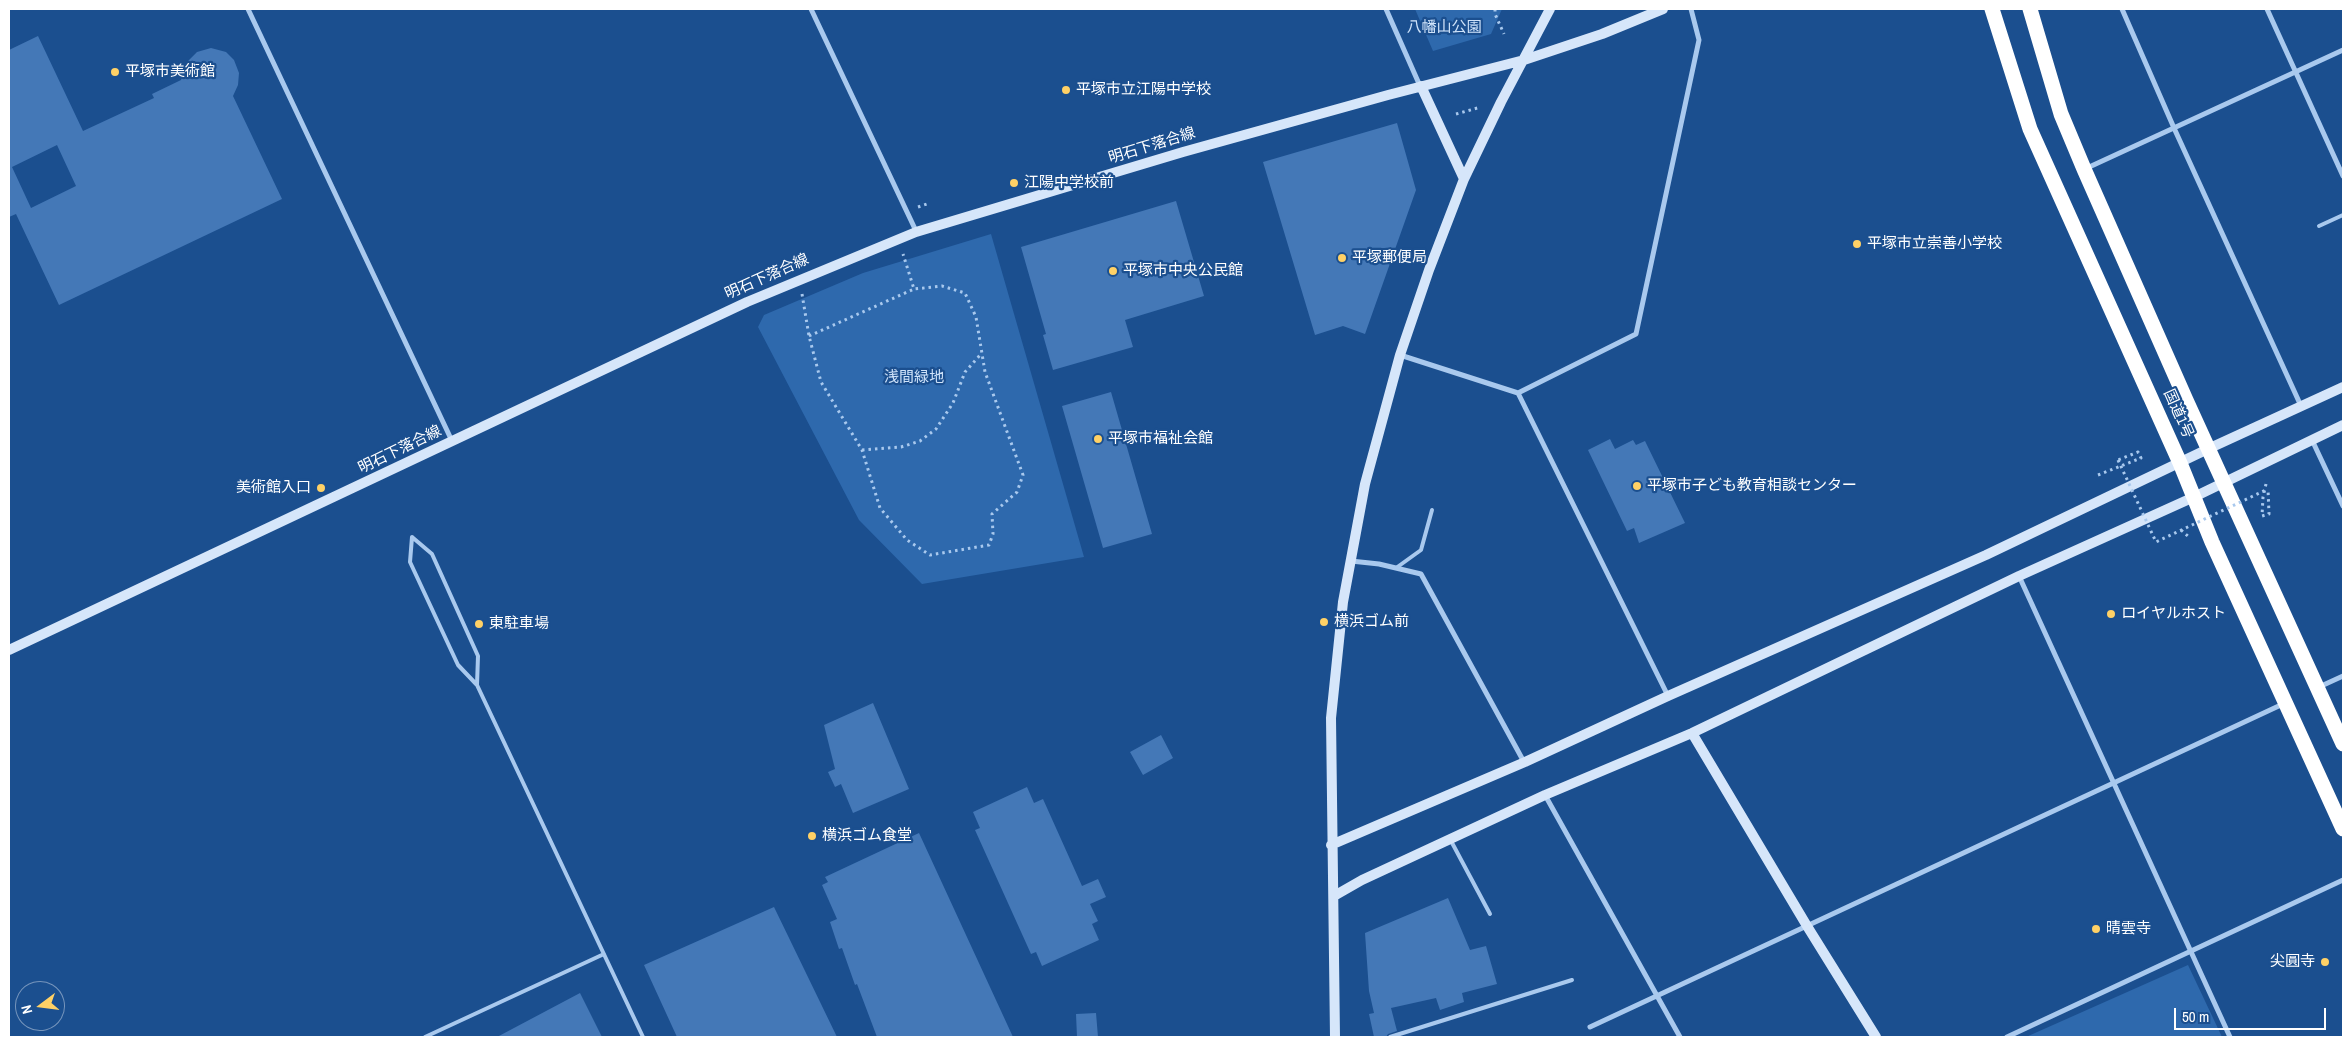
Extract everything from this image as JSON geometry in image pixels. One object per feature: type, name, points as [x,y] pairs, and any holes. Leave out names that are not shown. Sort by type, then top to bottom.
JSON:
[{"type":"highway","name":"国道1号","points":[[1992,9],[2030,129],[2180,463],[2212,542],[2343,829]]},
{"type":"highway","name":"国道1号","points":[[2030,9],[2061,114],[2084,169],[2186,400],[2210,448],[2224,483],[2343,744]]},
{"type":"street","points":[[248,9],[452,442]]},
{"type":"street","points":[[811,9],[916,232]]},
{"type":"street","points":[[1386,9],[1464,179]]},
{"type":"street","points":[[1335,1037],[1334,896],[1331,845],[1331,718],[1344,602],[1365,484],[1400,355],[1429,270],[1464,179],[1500,102],[1550,9]]},
{"type":"street","name":"明石下落合線","points":[[9,650],[747,302],[916,232],[1183,152],[1421,86],[1524,60],[1602,34],[1663,9]]},
{"type":"street","points":[[1400,355],[1518,394],[1636,334],[1699,40],[1690,9]]},
{"type":"street","points":[[2122,9],[2174,128],[2301,406]]},
{"type":"street","points":[[2267,9],[2343,176]]},
{"type":"street","points":[[2084,169],[2343,50]]},
{"type":"street","points":[[1331,845],[1525,762],[1668,696],[1986,555],[2343,387]]},
{"type":"street","points":[[1518,394],[1668,696]]},
{"type":"street","points":[[1334,896],[1362,880],[1545,795],[1692,733],[2019,576],[2194,497],[2343,425]]},
{"type":"street","points":[[2312,440],[2343,506]]},
{"type":"street","points":[[1351,562],[1395,568],[1421,574],[1525,762]]},
{"type":"street","points":[[2019,576],[2230,1037]]},
{"type":"street","points":[[2318,687],[2343,676]]},
{"type":"street","points":[[1590,1027],[2286,703]]},
{"type":"street","points":[[1692,733],[1807,926],[1876,1037]]},
{"type":"street","points":[[1545,795],[1680,1037]]},
{"type":"street","points":[[2007,1037],[2343,880]]},
{"type":"lane","points":[[2319,226],[2343,215]]},
{"type":"lane","points":[[1395,568],[1421,550],[1432,510]]},
{"type":"lane","points":[[477,685],[478,656],[432,554],[412,537],[410,562],[458,665],[477,685],[643,1037]]},
{"type":"lane","points":[[1450,839],[1490,914]]},
{"type":"lane","points":[[425,1037],[604,954]]},
{"type":"lane","points":[[1390,1037],[1404,1035],[1572,980]]},
{"type":"path","points":[[1495,9],[1495,14],[1504,34]]},
{"type":"path","points":[[1456,114],[1482,107]]},
{"type":"path","points":[[903,254],[914,289]]},
{"type":"path","points":[[802,293],[809,336],[822,382],[862,450],[880,508],[906,540],[930,555],[989,545],[993,534],[992,514],[1017,492],[1023,475],[985,372],[976,317],[965,293],[942,286],[914,289],[809,336]]},
{"type":"path","points":[[862,450],[901,447],[920,441],[936,429],[953,402],[965,372],[982,354]]},
{"type":"path","points":[[2098,475],[2141,458],[2138,452],[2118,460],[2156,542],[2268,489],[2269,514],[2262,516],[2263,496],[2266,484]]},
{"type":"green space","name":"八幡山公園","points":[[1415,9],[1502,9],[1491,34],[1433,51]]},
{"type":"green space","name":"浅間緑地","points":[[991,234],[1084,557],[922,584],[859,520],[758,327],[764,315],[863,273]]},
{"type":"green space","points":[[2188,965],[2222,1037],[2026,1037]]},
{"type":"building","name":"平塚市美術館","points":[[38,36],[83,131],[154,98],[152,94],[181,80],[188,61],[197,52],[211,48],[226,52],[234,60],[239,73],[238,85],[233,96],[282,199],[59,305],[16,214],[9,217],[9,50]],"holes":[[[57,145],[76,186],[31,208],[12,167]]]},
{"type":"building","name":"平塚郵便局","points":[[1397,123],[1416,190],[1365,334],[1343,326],[1315,335],[1263,162]]},
{"type":"building","name":"平塚市中央公民館","points":[[1176,201],[1204,296],[1125,320],[1133,347],[1053,370],[1043,335],[1046,334],[1021,247]]},
{"type":"building","name":"平塚市福祉会館","points":[[1111,392],[1152,534],[1103,548],[1062,406]]},
{"type":"building","name":"平塚市子ども教育相談センター","points":[[1610,439],[1615,449],[1633,440],[1636,445],[1645,441],[1685,523],[1639,543],[1634,528],[1627,531],[1588,450]]},
{"type":"building","points":[[873,703],[909,789],[853,813],[841,784],[835,787],[828,772],[835,769],[824,725]]},
{"type":"building","points":[[1161,735],[1173,758],[1143,775],[1130,752]]},
{"type":"building","points":[[1027,787],[1034,803],[1043,799],[1082,886],[1098,879],[1106,897],[1090,904],[1098,921],[1092,924],[1099,940],[1042,966],[1036,952],[1031,954],[975,830],[980,828],[973,812]]},
{"type":"building","points":[[919,833],[1013,1037],[877,1037],[842,948],[839,949],[830,922],[837,919],[822,885],[828,882],[825,877]]},
{"type":"building","points":[[1448,898],[1470,950],[1486,946],[1497,984],[1462,993],[1464,1002],[1440,1010],[1436,998],[1391,1008],[1397,1031],[1388,1034],[1386,1037],[1374,1037],[1369,1014],[1374,1013],[1369,991],[1365,933]]},
{"type":"building","points":[[774,907],[837,1037],[677,1037],[644,965]]},
{"type":"building","points":[[580,993],[602,1037],[497,1037]]},
{"type":"building","points":[[1096,1013],[1098,1037],[1077,1037],[1076,1014]]},
{"type":"place","name":"平塚市美術館","points":[[115,72]]},
{"type":"place","name":"平塚市立江陽中学校","points":[[1066,90]]},
{"type":"place","name":"江陽中学校前","points":[[1014,183]]},
{"type":"place","name":"平塚市立崇善小学校","points":[[1857,244]]},
{"type":"place","name":"平塚郵便局","points":[[1342,258]]},
{"type":"place","name":"平塚市中央公民館","points":[[1113,271]]},
{"type":"place","name":"平塚市福祉会館","points":[[1098,439]]},
{"type":"place","name":"平塚市子ども教育相談センター","points":[[1637,486]]},
{"type":"place","name":"美術館入口","points":[[321,488]]},
{"type":"place","name":"ロイヤルホスト","points":[[2111,614]]},
{"type":"place","name":"横浜ゴム前","points":[[1324,622]]},
{"type":"place","name":"東駐車場","points":[[479,624]]},
{"type":"place","name":"横浜ゴム食堂","points":[[812,836]]},
{"type":"place","name":"晴雲寺","points":[[2096,929]]},
{"type":"place","name":"尖圓寺","points":[[2325,962]]}]
